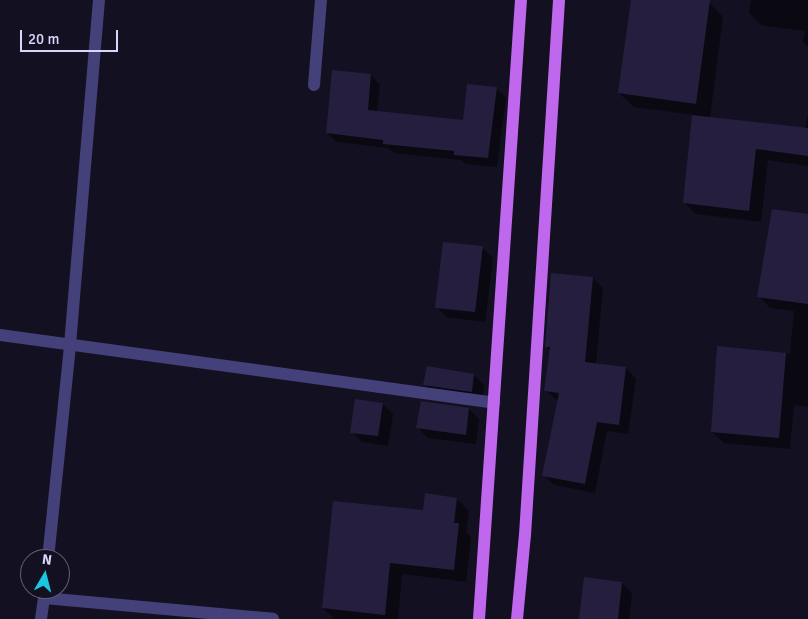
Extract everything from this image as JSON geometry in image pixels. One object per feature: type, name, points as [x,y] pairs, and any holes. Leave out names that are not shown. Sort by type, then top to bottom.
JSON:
[{"type":"main road","points":[[479,619],[521,0]]},
{"type":"main road","points":[[517,619],[525,535],[559,0]]},
{"type":"street","points":[[49,549],[70,345],[99,0]]},
{"type":"street","points":[[314,85],[320,0]]},
{"type":"street","points":[[0,335],[494,403]]},
{"type":"street","points":[[70,597],[273,619]]},
{"type":"street","points":[[41,619],[43,599]]},
{"type":"building","points":[[631,0],[710,0],[696,104],[618,93]]},
{"type":"building","points":[[332,70],[371,74],[368,110],[463,120],[467,84],[497,87],[488,158],[454,155],[454,151],[383,144],[383,140],[326,133]]},
{"type":"building","points":[[692,115],[808,128],[808,156],[756,149],[749,211],[683,203]]},
{"type":"building","points":[[772,209],[808,214],[808,304],[757,297]]},
{"type":"building","points":[[443,242],[483,246],[475,312],[435,308]]},
{"type":"building","points":[[551,273],[593,277],[585,362],[626,367],[619,425],[597,422],[585,484],[542,476],[559,393],[544,391],[550,347],[545,347]]},
{"type":"building","points":[[717,346],[786,353],[779,438],[711,432]]},
{"type":"building","points":[[427,366],[474,374],[472,392],[423,385]]},
{"type":"building","points":[[355,399],[383,403],[378,436],[350,433]]},
{"type":"building","points":[[421,401],[469,408],[466,435],[416,428]]},
{"type":"building","points":[[425,493],[457,498],[454,523],[459,523],[454,570],[390,563],[385,615],[322,608],[333,501],[423,510]]},
{"type":"building","points":[[584,577],[622,582],[618,619],[579,619]]}]
